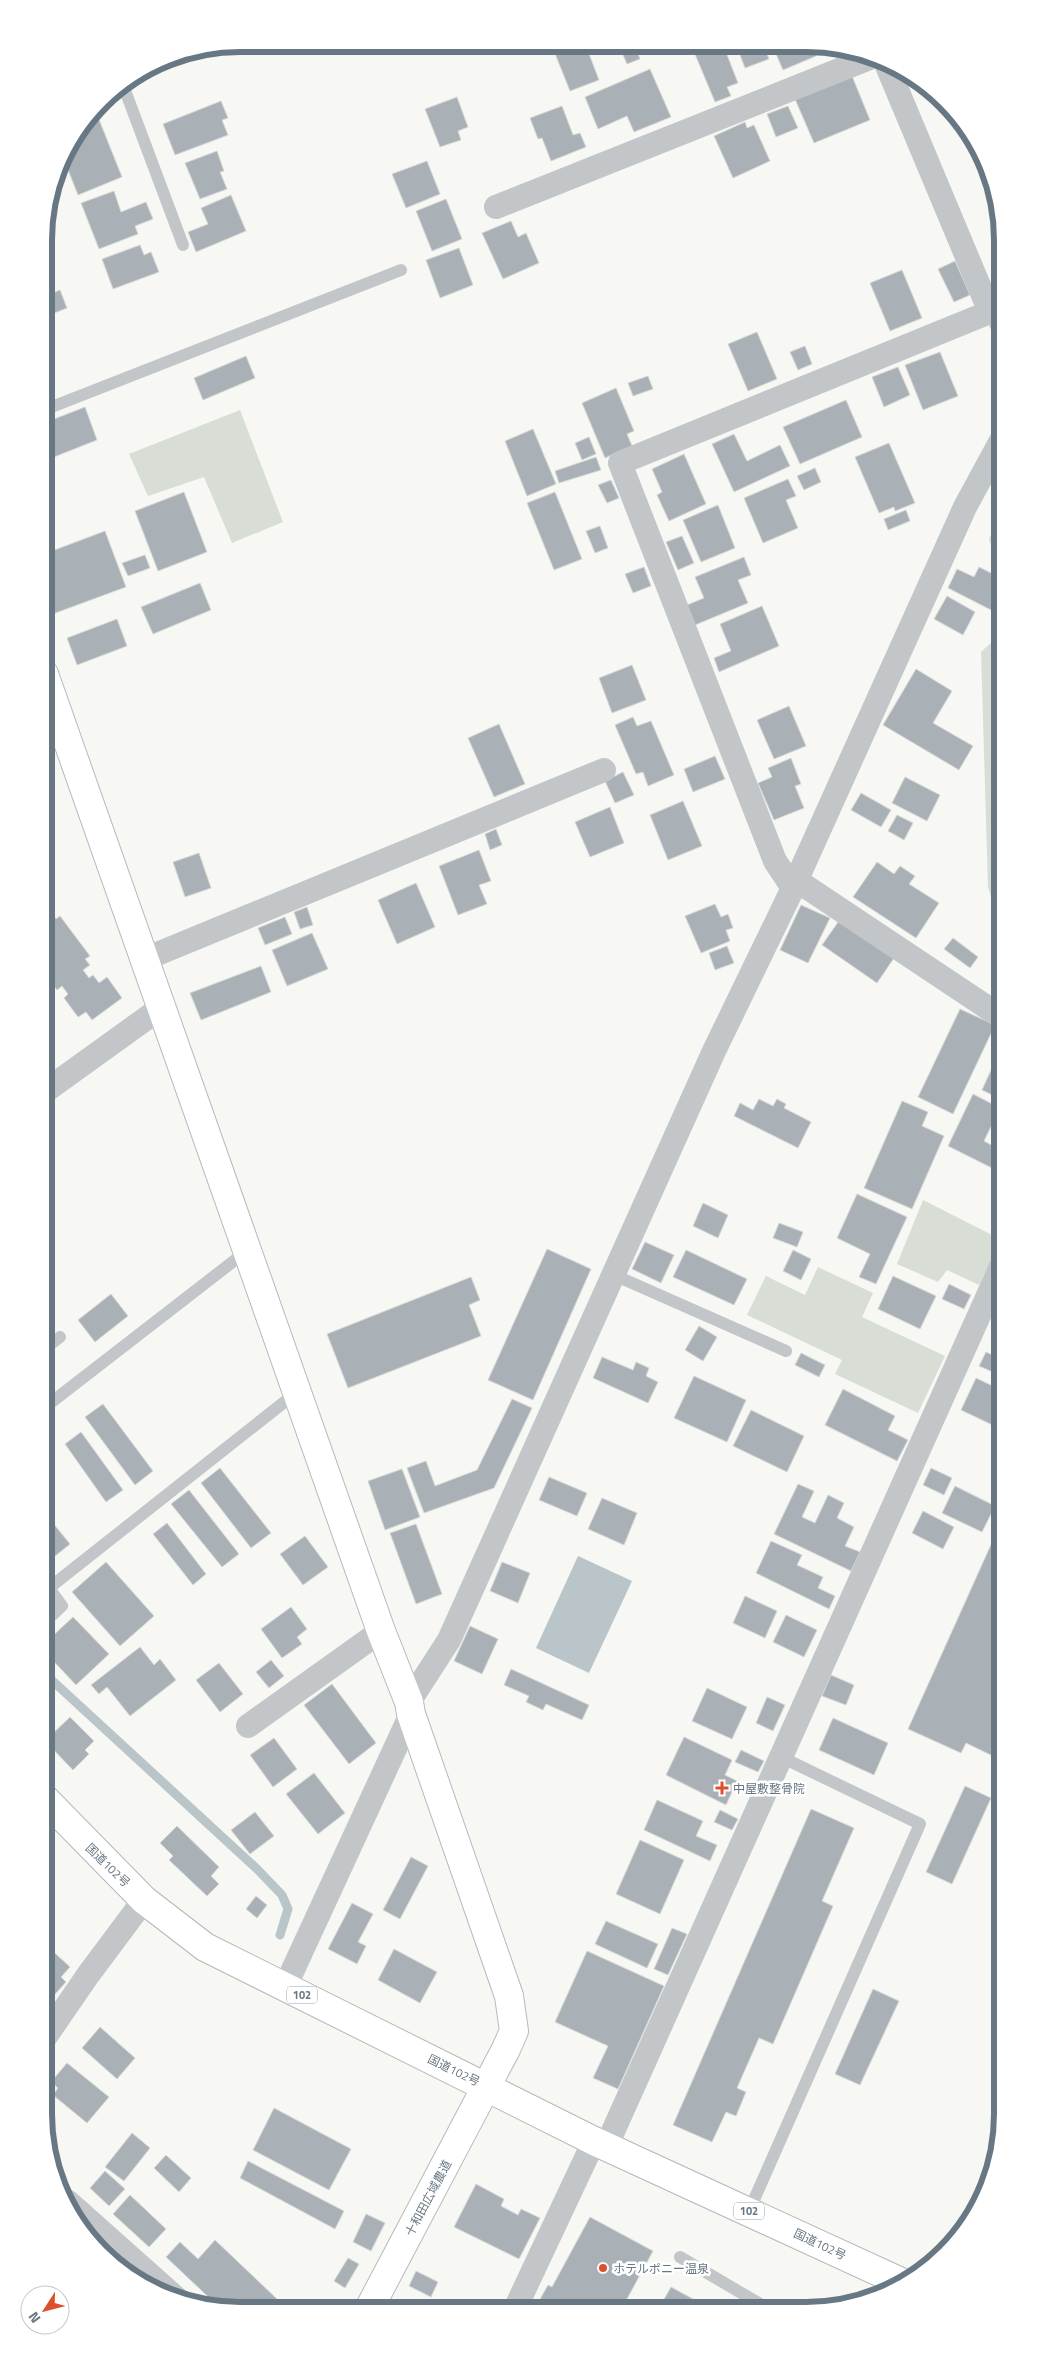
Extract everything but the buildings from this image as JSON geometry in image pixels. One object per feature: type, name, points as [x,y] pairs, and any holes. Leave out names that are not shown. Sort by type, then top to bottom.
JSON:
[{"type":"main road","name":"十和田広域農道","points":[[52,697],[381,1631],[410,1708],[509,1996],[514,2031],[487,2086],[372,2302]]},
{"type":"main road","name":"国道102号","points":[[52,1806],[144,1900],[205,1947],[600,2144],[895,2280]]},
{"type":"street","points":[[496,207],[862,61]]},
{"type":"street","points":[[890,72],[990,312],[620,463],[775,861],[794,884],[994,1012]]},
{"type":"street","points":[[285,1987],[410,1708],[449,1640],[714,1051],[794,884],[965,507],[994,454]]},
{"type":"street","points":[[145,959],[604,770]]},
{"type":"street","points":[[52,1077],[162,1007]]},
{"type":"street","points":[[518,2302],[600,2144],[781,1757],[994,1282]]},
{"type":"street","points":[[248,1726],[381,1631]]},
{"type":"street","points":[[52,2027],[144,1900]]},
{"type":"street","points":[[82,2215],[160,2284]]},
{"type":"lane","points":[[125,92],[183,245]]},
{"type":"lane","points":[[52,407],[401,270]]},
{"type":"lane","points":[[990,312],[994,321]]},
{"type":"lane","points":[[52,1402],[248,1250]]},
{"type":"lane","points":[[614,1276],[786,1351]]},
{"type":"lane","points":[[52,1343],[60,1337]]},
{"type":"lane","points":[[52,1586],[297,1392]]},
{"type":"lane","points":[[52,1592],[62,1606],[52,1615]]},
{"type":"lane","points":[[749,2211],[920,1824],[781,1757]]},
{"type":"lane","points":[[680,2257],[757,2302]]},
{"type":"shaded area","points":[[240,410],[283,522],[232,543],[204,477],[148,496],[129,454]]},
{"type":"shaded area","points":[[994,528],[994,554],[989,539]]},
{"type":"shaded area","points":[[994,640],[994,907],[988,887],[981,652]]},
{"type":"shaded area","points":[[923,1200],[994,1236],[994,1256],[979,1285],[947,1270],[938,1282],[897,1264]]},
{"type":"shaded area","points":[[818,1267],[873,1293],[862,1317],[945,1356],[918,1413],[835,1374],[842,1360],[747,1315],[766,1276],[805,1295]]},
{"type":"shaded area","points":[[578,1556],[632,1581],[589,1673],[536,1648]]},
{"type":"waterway","points":[[52,1680],[257,1869],[282,1895],[288,1909],[280,1935]]},
{"type":"place","name":"中屋敷整骨院","points":[[722,1788]]},
{"type":"place","name":"ホテルポニー温泉","points":[[603,2268]]}]
